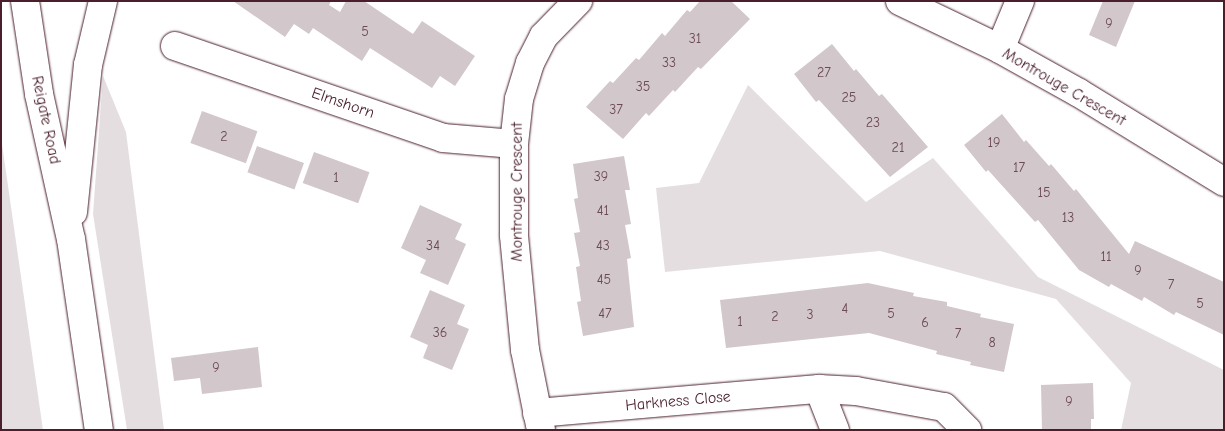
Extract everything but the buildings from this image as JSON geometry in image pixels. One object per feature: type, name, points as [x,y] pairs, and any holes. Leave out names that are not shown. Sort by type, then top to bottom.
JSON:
[{"type":"main road","name":"Reigate Road","points":[[25,1],[39,94],[71,239],[99,430]]},
{"type":"main road","name":"Reigate Road","points":[[71,239],[88,64],[103,1]]},
{"type":"main road","name":"Montrouge Crescent","points":[[539,421],[525,350],[514,235],[514,144],[519,99],[530,63],[544,36],[578,1]]},
{"type":"main road","name":"Montrouge Crescent","points":[[900,1],[1000,50],[1224,182]]},
{"type":"main road","points":[[1000,50],[1020,1]]},
{"type":"main road","name":"Elmshorn","points":[[175,46],[443,138],[514,144]]},
{"type":"main road","points":[[819,389],[835,430]]},
{"type":"main road","name":"Harkness Close","points":[[539,421],[819,389],[856,390],[944,406],[968,430]]},
{"type":"shaded area","points":[[103,76],[126,132],[164,430],[127,430],[93,214]]},
{"type":"shaded area","points":[[748,85],[866,202],[933,158],[1038,277],[1224,370],[1224,430],[1121,430],[1131,383],[1056,299],[880,251],[665,272],[656,188],[699,183]]},
{"type":"shaded area","points":[[1,137],[43,430],[1,430]]}]
